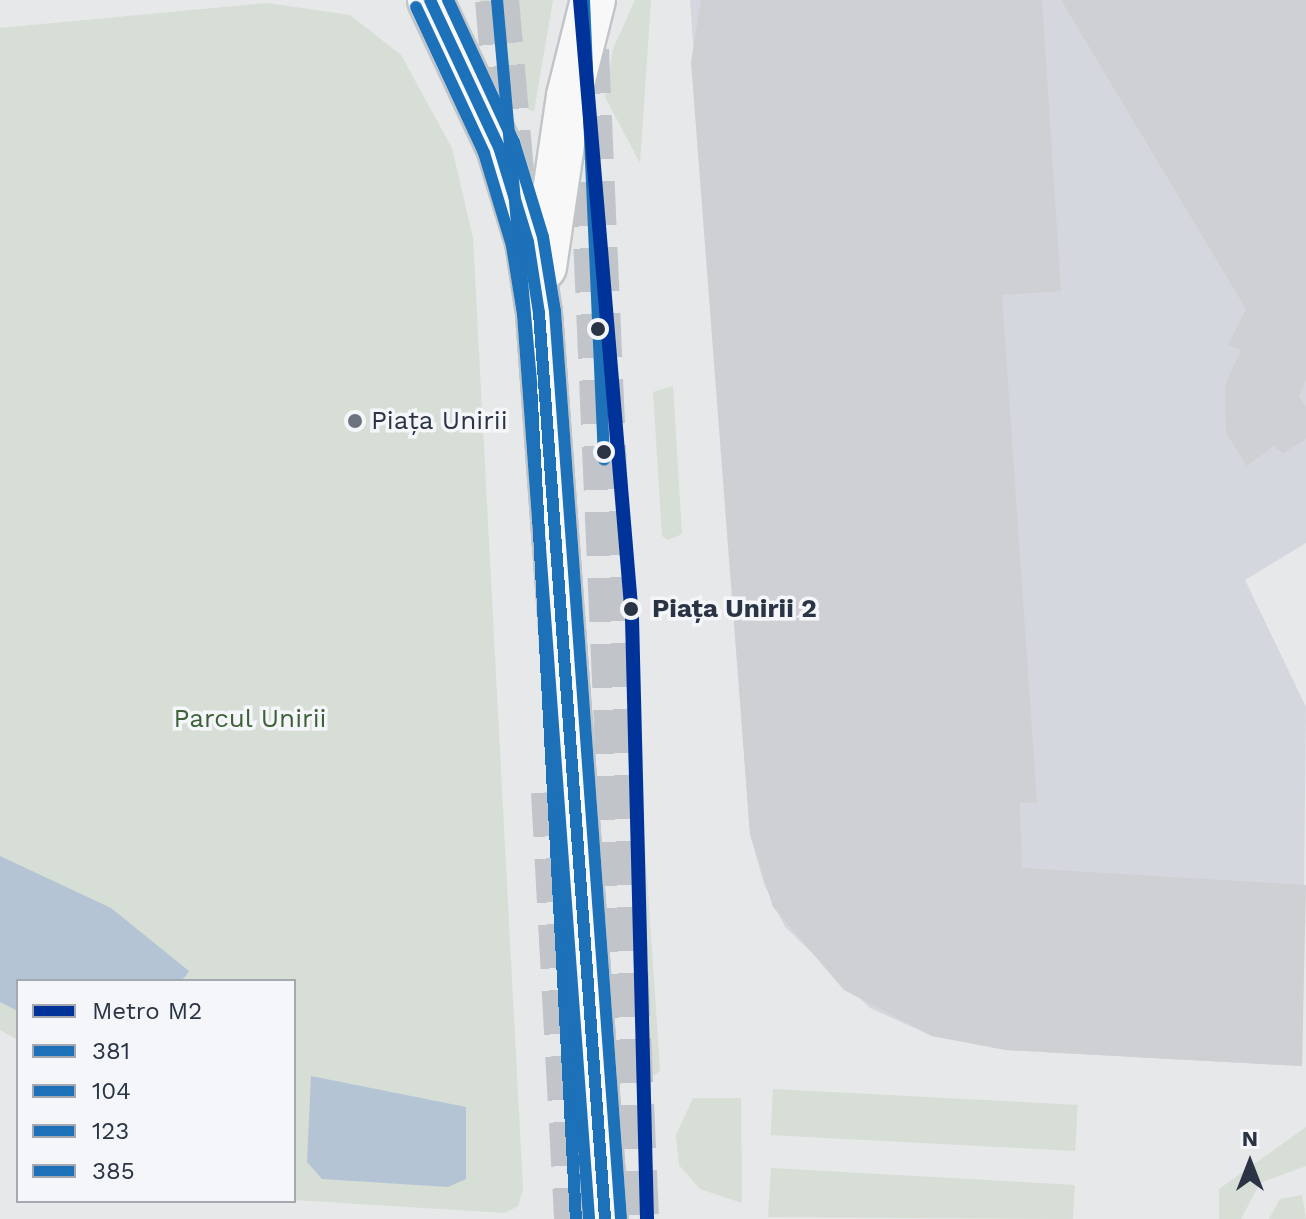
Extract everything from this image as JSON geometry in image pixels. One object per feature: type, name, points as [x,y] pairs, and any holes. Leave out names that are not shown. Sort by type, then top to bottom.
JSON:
[{"type":"main road","points":[[430,0],[499,147],[528,242],[539,313],[605,1219]]},
{"type":"main road","points":[[539,313],[569,96],[593,0]]},
{"type":"shaded area","points":[[690,0],[1306,0],[1306,543],[1245,580],[1306,707],[1302,1066],[1006,1050],[932,1036],[870,1008],[785,927],[764,884],[750,834]]},
{"type":"green space","points":[[479,0],[553,0],[534,111],[529,110]]},
{"type":"green space","points":[[635,0],[651,0],[640,163],[605,97],[613,49]]},
{"type":"green space","name":"Parcul Unirii","points":[[267,3],[350,15],[401,55],[452,148],[473,238],[523,1189],[518,1206],[505,1213],[296,1200],[296,979],[16,979],[16,1039],[0,1030],[0,28]]},
{"type":"green space","points":[[600,180],[615,353],[605,353],[598,245]]},
{"type":"green space","points":[[673,386],[682,534],[668,540],[662,536],[653,392]]},
{"type":"green space","points":[[626,726],[637,726],[660,1070],[655,1076],[650,1070]]},
{"type":"green space","points":[[773,1089],[1078,1105],[1075,1151],[771,1135]]},
{"type":"green space","points":[[693,1098],[741,1098],[742,1203],[700,1189],[679,1165],[676,1135]]},
{"type":"green space","points":[[1306,1127],[1306,1166],[1260,1183],[1241,1219],[1219,1219],[1219,1189]]},
{"type":"green space","points":[[771,1168],[1075,1185],[1073,1219],[768,1217]]},
{"type":"green space","points":[[1302,1195],[1306,1219],[1269,1219],[1280,1199]]},
{"type":"water","points":[[0,856],[111,908],[189,971],[182,979],[16,979],[16,1010],[0,1002]]},
{"type":"water","points":[[311,1076],[466,1107],[466,1179],[448,1187],[322,1179],[307,1162]]},
{"type":"building","points":[[701,0],[1042,0],[1061,291],[1002,295],[1037,803],[1020,803],[1022,868],[1306,885],[1302,1066],[1006,1050],[932,1036],[844,990],[773,907],[750,834],[691,62]]},
{"type":"building","points":[[1061,0],[1306,0],[1306,380],[1299,396],[1306,406],[1306,439],[1283,453],[1274,446],[1247,466],[1226,433],[1225,385],[1241,350],[1228,345],[1246,309]]},
{"type":"tunnel","points":[[497,0],[512,173]]},
{"type":"tunnel","points":[[587,50],[637,1219]]},
{"type":"tunnel","points":[[553,792],[576,1219]]},
{"type":"metro line","name":"M2","points":[[580,0],[632,618],[647,1219]]},
{"type":"transit line","name":"104","points":[[430,0],[499,147],[528,242],[539,313],[605,1219]]},
{"type":"transit line","name":"385","points":[[448,0],[514,142],[543,237],[555,311],[621,1218]]},
{"type":"transit line","name":"381","points":[[497,0],[531,384],[576,1219]]},
{"type":"transit line","name":"381","points":[[584,0],[604,460]]},
{"type":"transit line","name":"123","points":[[416,7],[484,153],[512,246],[523,315],[589,1219]]},
{"type":"place","name":"Piața Unirii","points":[[355,421]]},
{"type":"place","name":"Piața Unirii 2","points":[[631,609]]}]
